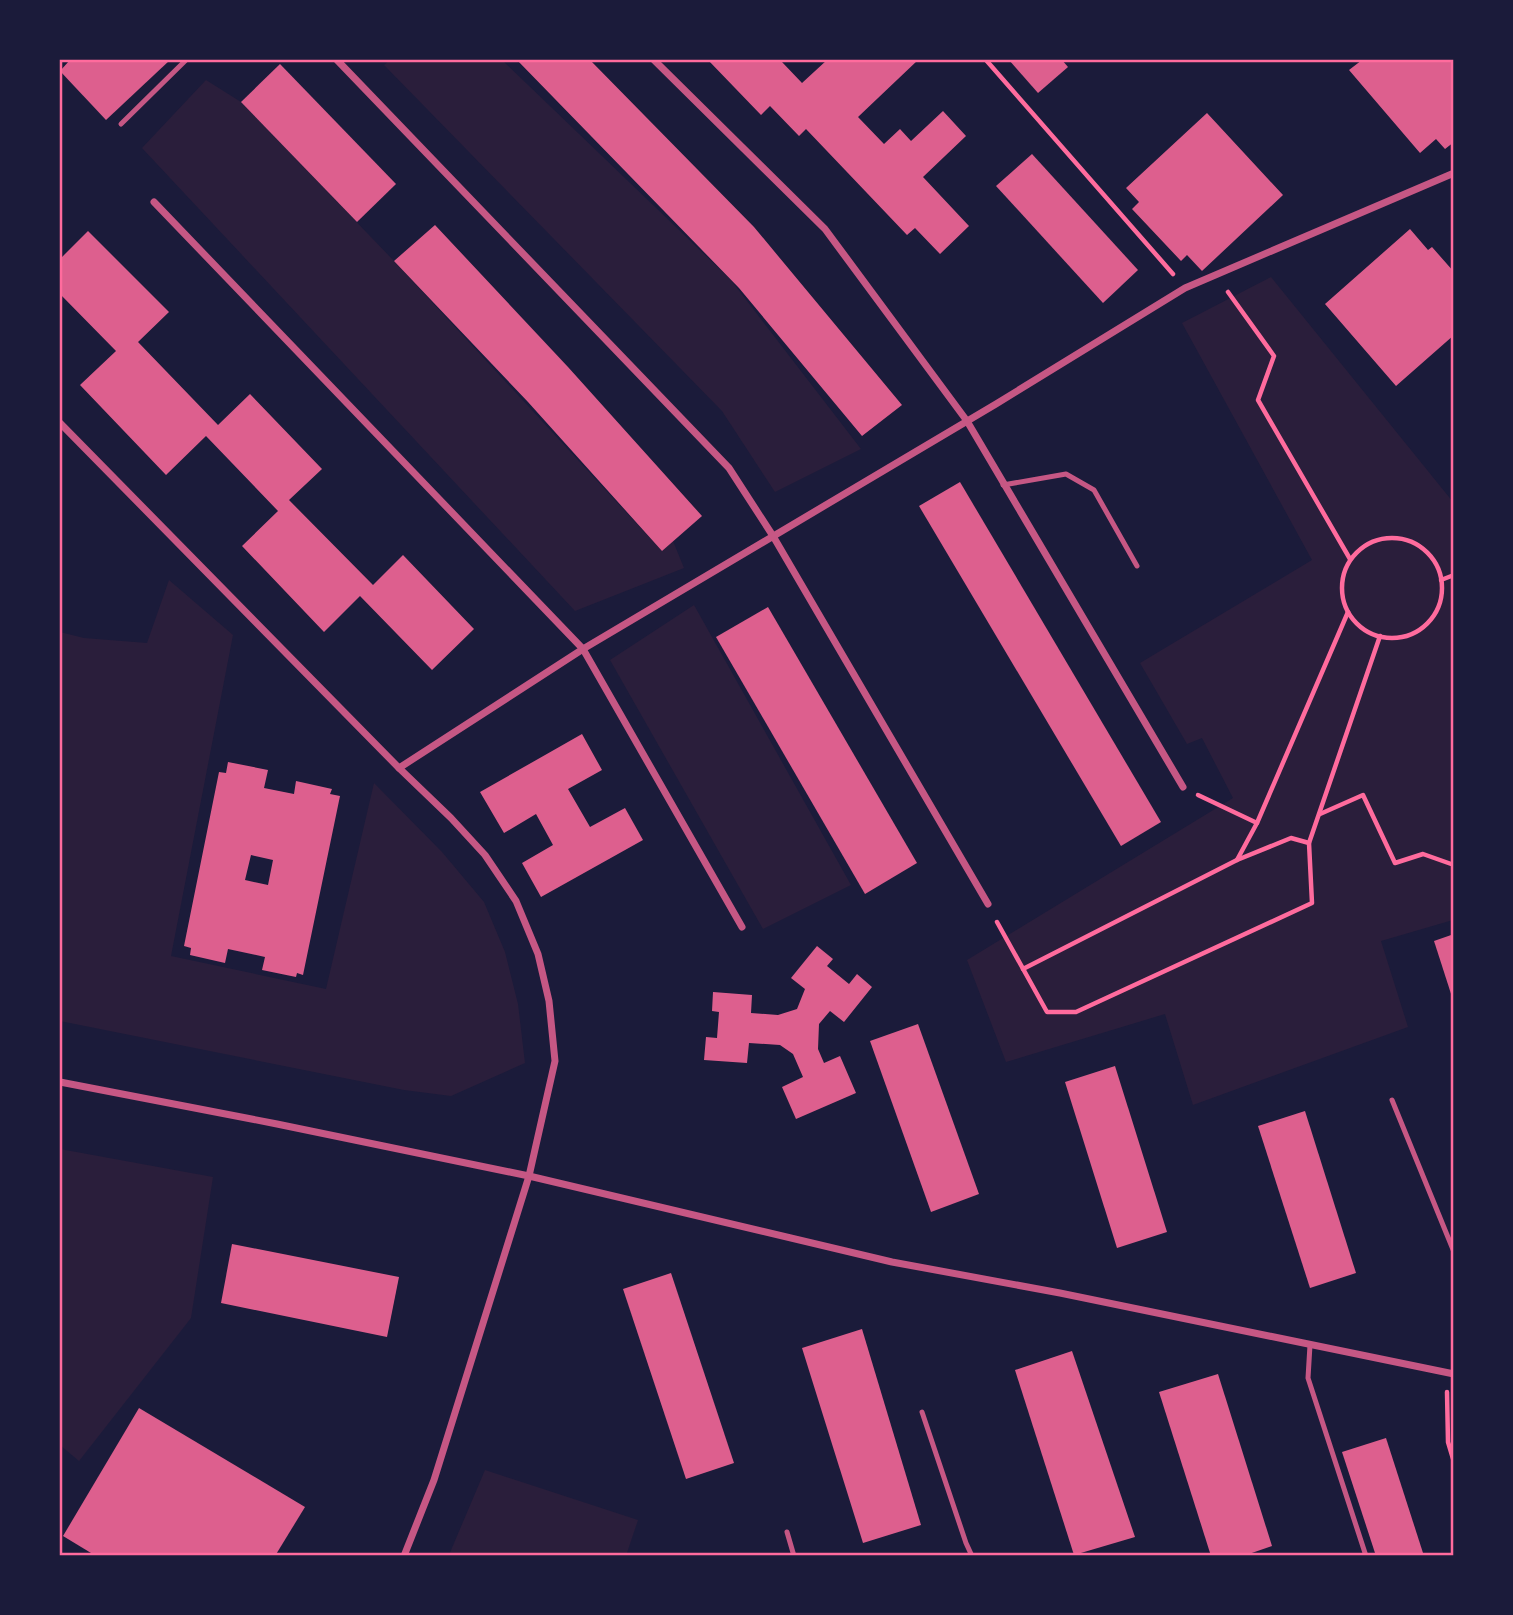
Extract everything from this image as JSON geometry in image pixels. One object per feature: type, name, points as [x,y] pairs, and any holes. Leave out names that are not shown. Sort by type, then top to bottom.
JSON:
[{"type":"street","points":[[337,60],[729,468],[773,536],[988,904]]},
{"type":"street","points":[[654,60],[825,229],[967,421],[1183,788]]},
{"type":"street","points":[[399,768],[583,649],[1185,288],[1454,173]]},
{"type":"street","points":[[154,202],[583,649],[742,928]]},
{"type":"street","points":[[60,423],[485,855],[516,901],[538,954],[549,1001],[555,1061],[529,1176],[435,1480],[404,1556]]},
{"type":"street","points":[[60,1082],[529,1176],[892,1262],[1073,1296],[1450,1374]]},
{"type":"lane","points":[[121,124],[186,60]]},
{"type":"lane","points":[[1003,485],[1066,474],[1094,489],[1137,566]]},
{"type":"lane","points":[[1392,1100],[1454,1252]]},
{"type":"lane","points":[[1310,1345],[1308,1378],[1366,1556]]},
{"type":"lane","points":[[922,1412],[972,1556]]},
{"type":"lane","points":[[787,1532],[794,1556]]},
{"type":"path","points":[[986,60],[1185,288]]},
{"type":"path","points":[[1215,274],[1274,356],[1258,400],[1350,559]]},
{"type":"path","points":[[1378,539],[1411,541],[1425,551],[1436,564],[1441,580],[1441,596],[1436,612],[1412,634],[1396,638],[1367,631],[1348,612],[1343,599],[1344,572],[1350,559],[1362,547],[1378,539]]},
{"type":"path","points":[[1441,580],[1454,575]]},
{"type":"path","points":[[1237,860],[1257,823],[1348,612]]},
{"type":"path","points":[[988,904],[1047,1012],[1076,1012],[1312,903],[1309,843],[1380,636]]},
{"type":"path","points":[[1183,788],[1257,823]]},
{"type":"path","points":[[1319,815],[1363,795],[1395,863],[1423,854],[1454,865]]},
{"type":"path","points":[[1023,969],[1237,860],[1291,838],[1309,843]]},
{"type":"path","points":[[1450,1374],[1448,1442],[1454,1462]]},
{"type":"shaded area","points":[[390,60],[502,60],[730,279],[861,449],[775,492],[722,411],[384,65]]},
{"type":"shaded area","points":[[206,80],[241,102],[394,261],[662,551],[673,541],[684,568],[575,611],[142,148]]},
{"type":"shaded area","points":[[1271,277],[1453,502],[1453,920],[1381,941],[1408,1027],[1193,1105],[1165,1014],[1006,1062],[967,960],[1233,798],[1202,738],[1187,744],[1140,663],[1312,560],[1182,323]]},
{"type":"shaded area","points":[[169,580],[233,635],[171,956],[326,989],[374,783],[442,852],[484,902],[505,952],[518,1004],[525,1063],[451,1096],[404,1090],[60,1021],[60,632],[84,638],[147,643]]},
{"type":"shaded area","points":[[694,605],[851,885],[763,929],[610,660]]},
{"type":"shaded area","points":[[60,1149],[213,1177],[191,1318],[79,1461],[60,1445]]},
{"type":"shaded area","points":[[485,1470],[638,1520],[628,1555],[449,1555]]},
{"type":"building","points":[[70,60],[170,60],[106,120],[60,71]]},
{"type":"building","points":[[517,60],[590,60],[754,227],[902,405],[862,436],[739,288]]},
{"type":"building","points":[[708,60],[785,60],[782,62],[802,83],[827,60],[918,60],[858,117],[884,144],[900,129],[911,141],[943,111],[966,136],[923,177],[969,226],[940,254],[915,228],[907,235],[806,129],[799,136],[770,106],[761,115]]},
{"type":"building","points":[[1009,60],[1062,60],[1068,67],[1038,93]]},
{"type":"building","points":[[1362,60],[1454,60],[1454,142],[1445,149],[1436,139],[1420,153],[1349,70]]},
{"type":"building","points":[[280,64],[396,184],[357,222],[241,102]]},
{"type":"building","points":[[1207,113],[1283,195],[1202,271],[1187,255],[1181,261],[1132,209],[1139,202],[1126,188]]},
{"type":"building","points":[[1032,154],[1138,270],[1103,303],[996,186]]},
{"type":"building","points":[[435,225],[702,516],[662,551],[528,402],[394,261]]},
{"type":"building","points":[[1410,229],[1428,250],[1432,247],[1454,272],[1454,335],[1396,386],[1325,304]]},
{"type":"building","points":[[88,231],[169,312],[138,342],[218,425],[250,394],[322,469],[289,500],[373,585],[403,555],[474,629],[432,670],[360,596],[324,632],[242,546],[278,511],[206,436],[166,475],[80,385],[116,351],[60,294],[60,259]]},
{"type":"building","points":[[960,482],[1161,822],[1121,846],[919,506]]},
{"type":"building","points":[[768,607],[917,863],[865,894],[716,637]]},
{"type":"building","points":[[582,734],[602,770],[568,789],[590,827],[625,808],[643,840],[541,897],[522,863],[553,845],[536,814],[504,833],[480,792]]},
{"type":"building","points":[[228,762],[268,770],[264,788],[294,794],[296,781],[332,789],[330,794],[340,796],[303,975],[297,973],[296,977],[262,970],[265,957],[228,949],[225,963],[190,955],[191,948],[184,946],[219,772],[226,773]],"holes":[[[251,855],[273,860],[268,885],[245,880]]]},
{"type":"building","points":[[1454,934],[1454,1000],[1453,1000],[1434,941]]},
{"type":"building","points":[[817,946],[833,959],[827,966],[849,984],[857,974],[872,987],[844,1022],[830,1011],[819,1024],[818,1049],[824,1063],[840,1056],[856,1093],[796,1119],[782,1087],[803,1077],[793,1054],[780,1045],[749,1043],[747,1063],[704,1060],[706,1037],[717,1038],[719,1012],[712,1011],[713,992],[752,995],[751,1013],[778,1015],[797,1009],[805,989],[791,978]]},
{"type":"building","points":[[918,1024],[979,1194],[931,1212],[870,1041]]},
{"type":"building","points":[[1115,1066],[1167,1232],[1117,1248],[1065,1082]]},
{"type":"building","points":[[1305,1111],[1356,1273],[1310,1288],[1258,1126]]},
{"type":"building","points":[[232,1244],[399,1277],[387,1337],[221,1303]]},
{"type":"building","points":[[671,1273],[734,1463],[686,1479],[623,1289]]},
{"type":"building","points":[[862,1329],[921,1525],[863,1543],[802,1348]]},
{"type":"building","points":[[1072,1351],[1135,1537],[1074,1555],[1015,1370]]},
{"type":"building","points":[[1218,1374],[1272,1546],[1243,1556],[1211,1556],[1159,1392]]},
{"type":"building","points":[[139,1408],[305,1507],[275,1556],[96,1556],[63,1536]]},
{"type":"building","points":[[1386,1438],[1424,1556],[1376,1556],[1342,1452]]}]
